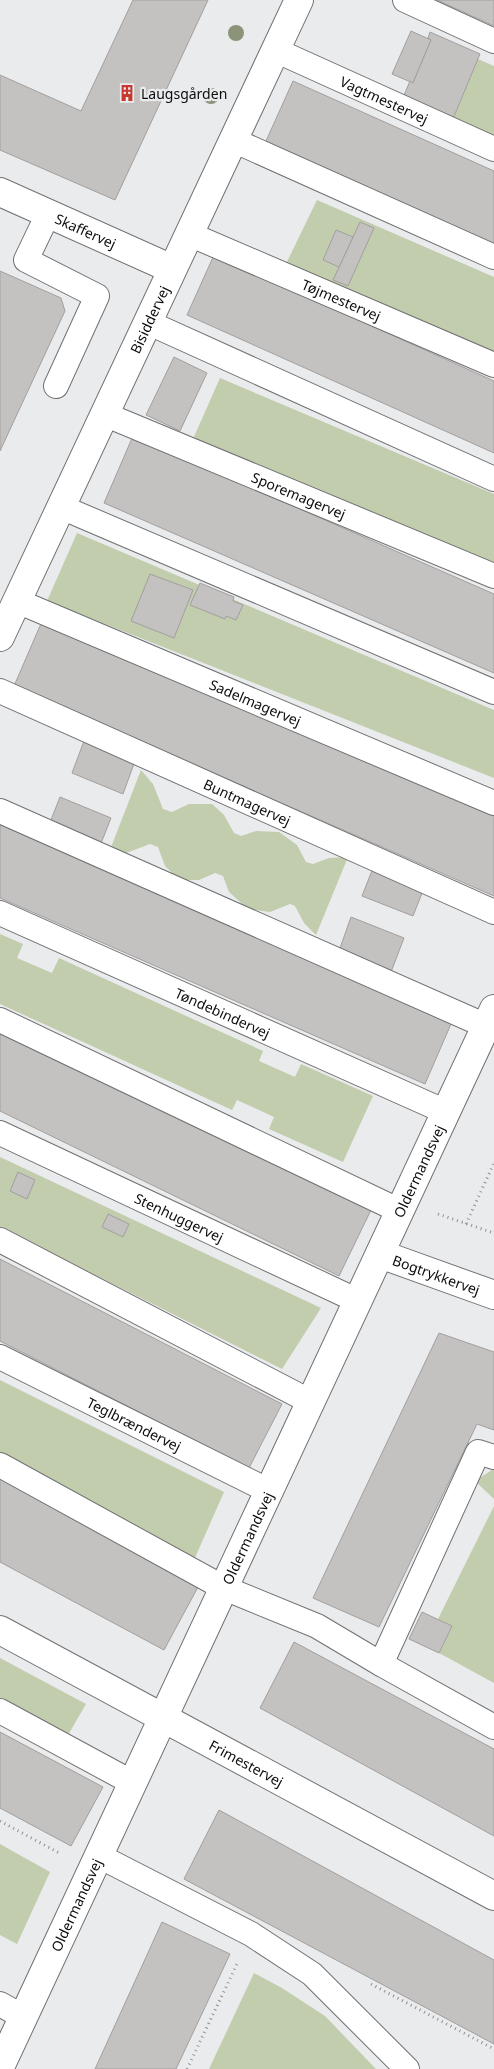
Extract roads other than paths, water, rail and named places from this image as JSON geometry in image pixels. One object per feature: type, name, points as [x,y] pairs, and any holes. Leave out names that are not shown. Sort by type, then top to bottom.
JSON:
[{"type":"street","name":"Bisiddervej","points":[[0,637],[299,0]]},
{"type":"street","name":"Skaffervej","points":[[0,192],[172,269]]},
{"type":"street","name":"Oldermandsvej","points":[[0,2067],[490,1018]]},
{"type":"street","name":"Bogtrykkervej","points":[[380,1254],[494,1295]]},
{"type":"street","name":"Frimestervej","points":[[0,1630],[494,1896]]},
{"type":"lane","points":[[405,0],[494,41]]},
{"type":"lane","name":"Vagtmestervej","points":[[275,50],[494,149]]},
{"type":"lane","points":[[233,140],[494,257]]},
{"type":"lane","points":[[48,214],[26,260],[97,296],[56,386]]},
{"type":"lane","name":"Tøjmestervej","points":[[189,234],[494,365]]},
{"type":"lane","points":[[148,322],[494,479]]},
{"type":"lane","name":"Sporemagervej","points":[[104,414],[494,576]]},
{"type":"lane","points":[[61,507],[494,692]]},
{"type":"lane","name":"Sadelmagervej","points":[[17,601],[494,803]]},
{"type":"lane","name":"Buntmagervej","points":[[0,691],[494,912]]},
{"type":"lane","points":[[0,811],[490,1018]]},
{"type":"lane","name":"Tøndebindervej","points":[[0,913],[446,1112]]},
{"type":"lane","points":[[0,1020],[402,1206]]},
{"type":"lane","name":"Stenhuggervej","points":[[0,1133],[358,1301]]},
{"type":"lane","points":[[0,1240],[311,1402]]},
{"type":"lane","name":"Teglbrændervej","points":[[0,1358],[269,1491]]},
{"type":"lane","points":[[381,1664],[478,1452],[494,1457]]},
{"type":"lane","points":[[0,1464],[224,1588],[317,1626],[494,1727]]},
{"type":"lane","points":[[0,1711],[133,1783]]},
{"type":"lane","points":[[95,1863],[251,1934],[312,1974],[407,2069]]},
{"type":"lane","points":[[0,2004],[23,2017]]},
{"type":"place","name":"Laugsgården","points":[[127,93]]}]
